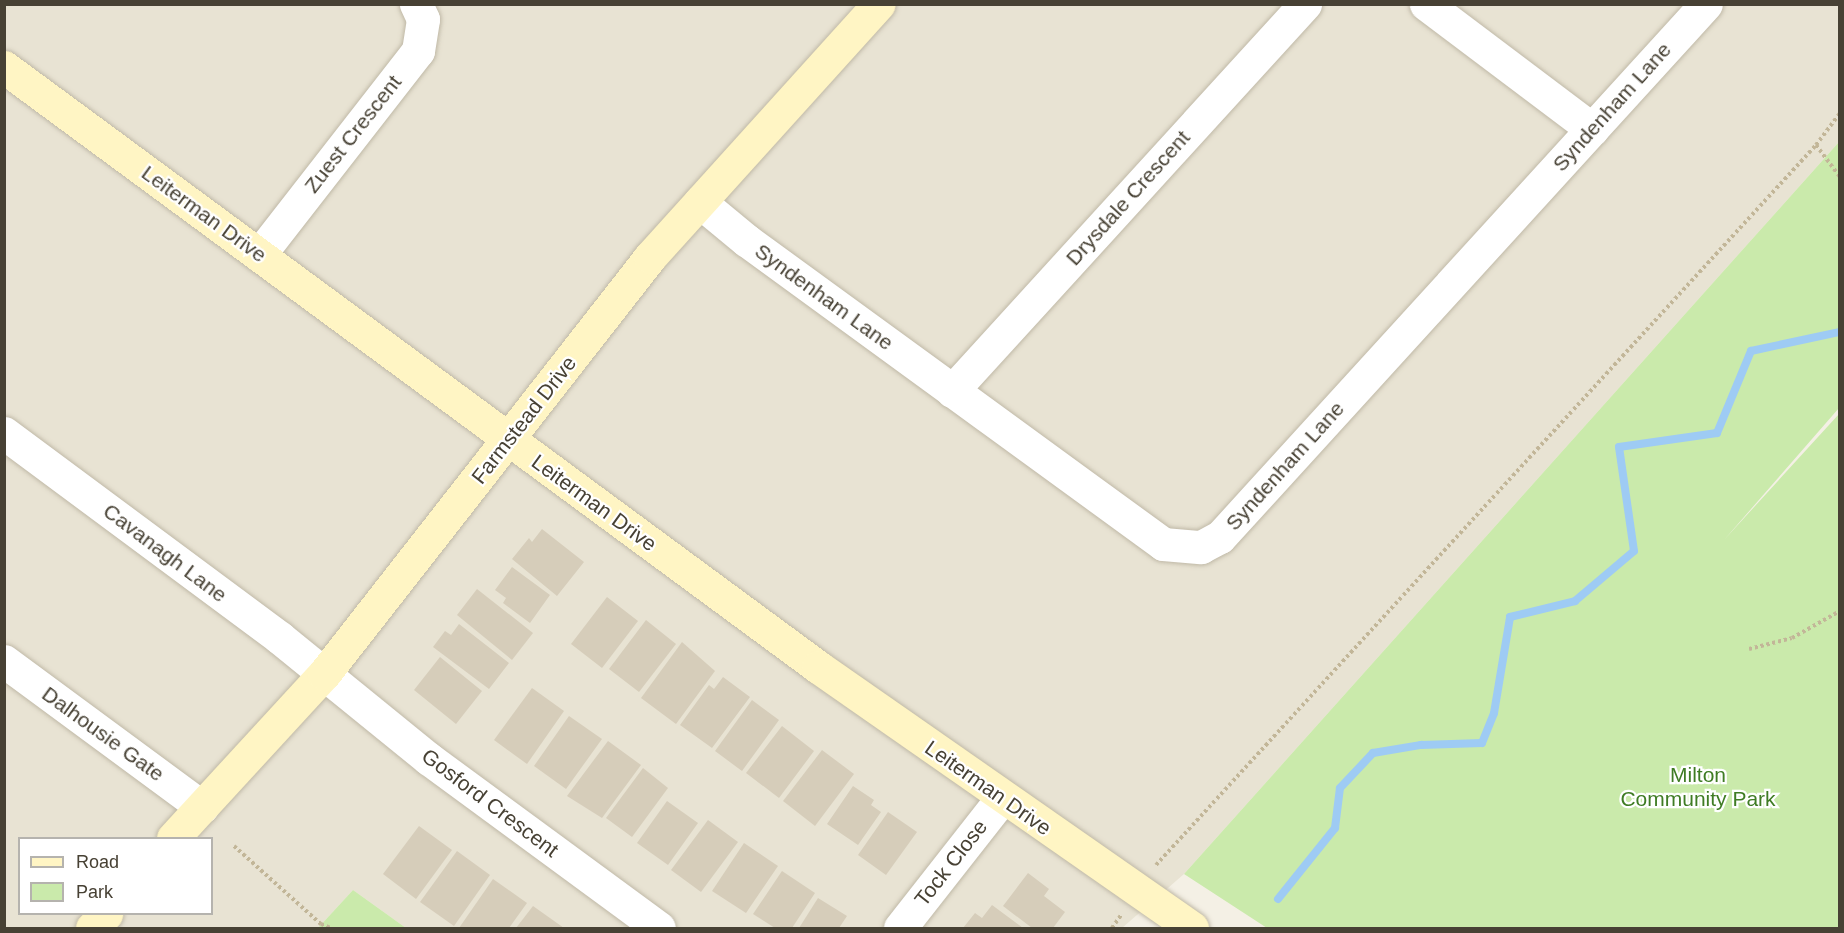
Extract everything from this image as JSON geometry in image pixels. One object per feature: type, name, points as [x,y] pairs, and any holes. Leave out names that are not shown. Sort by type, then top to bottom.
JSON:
[{"type":"street","name":"Zuest Crescent","points":[[259,255],[418,51],[423,19],[416,4]]},
{"type":"street","name":"Farmstead Drive","points":[[174,837],[324,674],[650,257],[879,4]]},
{"type":"street","name":"Drysdale Crescent","points":[[952,391],[1305,4]]},
{"type":"street","points":[[1426,4],[1592,129]]},
{"type":"street","name":"Syndenham Lane","points":[[700,201],[952,391],[1163,544],[1201,547],[1220,537],[1706,4]]},
{"type":"street","name":"Leiterman Drive","points":[[4,67],[508,440],[1001,799],[1192,928]]},
{"type":"street","name":"Cavanagh Lane","points":[[4,433],[324,674]]},
{"type":"street","name":"Dalhousie Gate","points":[[4,661],[202,807]]},
{"type":"street","name":"Gosford Crescent","points":[[324,674],[429,759],[659,928]]},
{"type":"street","name":"Tock Close","points":[[900,928],[1001,799]]},
{"type":"street","points":[[92,928],[105,915]]},
{"type":"path","points":[[1160,861],[1816,145],[1839,113]]},
{"type":"path","points":[[1816,145],[1839,177]]},
{"type":"path","points":[[1749,649],[1792,638],[1839,611]]},
{"type":"path","points":[[1839,648],[1839,657]]},
{"type":"path","points":[[234,846],[321,924],[331,928]]},
{"type":"shaded area","points":[[5,5],[1839,5],[1839,142],[1184,874],[1122,928],[406,928],[353,890],[318,928],[5,928]]},
{"type":"green space","name":"Milton Community Park","points":[[1839,142],[1839,408],[1724,540],[1839,414],[1839,928],[1267,928],[1184,874]]},
{"type":"green space","points":[[353,890],[406,928],[318,928]]},
{"type":"building","points":[[542,529],[584,562],[557,596],[512,559],[529,538],[532,542]]},
{"type":"building","points":[[512,567],[550,595],[530,623],[503,603],[506,598],[495,590]]},
{"type":"building","points":[[477,589],[533,633],[512,660],[457,615]]},
{"type":"building","points":[[607,597],[638,621],[602,668],[571,644]]},
{"type":"building","points":[[646,620],[676,644],[639,692],[609,669]]},
{"type":"building","points":[[459,624],[509,663],[489,689],[433,647],[445,631],[451,635]]},
{"type":"building","points":[[682,642],[715,671],[676,724],[641,698]]},
{"type":"building","points":[[440,657],[482,691],[456,724],[414,690]]},
{"type":"building","points":[[723,677],[750,697],[712,748],[680,725],[709,685],[714,689]]},
{"type":"building","points":[[532,688],[564,711],[527,764],[494,740]]},
{"type":"building","points":[[752,700],[779,720],[742,771],[715,751]]},
{"type":"building","points":[[569,716],[602,739],[566,789],[534,766]]},
{"type":"building","points":[[782,726],[814,751],[779,798],[746,773]]},
{"type":"building","points":[[608,741],[641,765],[602,818],[567,796]]},
{"type":"building","points":[[822,750],[854,774],[815,826],[783,801]]},
{"type":"building","points":[[643,768],[668,788],[632,837],[606,818]]},
{"type":"building","points":[[853,786],[874,800],[871,805],[881,812],[858,845],[827,824]]},
{"type":"building","points":[[667,801],[698,823],[668,865],[637,843]]},
{"type":"building","points":[[888,812],[917,832],[886,875],[858,855]]},
{"type":"building","points":[[708,820],[738,842],[701,892],[671,870]]},
{"type":"building","points":[[419,826],[452,850],[416,899],[383,874]]},
{"type":"building","points":[[744,843],[778,866],[746,913],[712,891]]},
{"type":"building","points":[[457,851],[490,875],[454,926],[420,902]]},
{"type":"building","points":[[782,871],[815,893],[792,928],[775,928],[753,914]]},
{"type":"building","points":[[1028,873],[1049,889],[1044,896],[1065,912],[1053,928],[1032,928],[1003,906]]},
{"type":"building","points":[[493,879],[527,903],[509,928],[459,928]]},
{"type":"building","points":[[818,898],[847,916],[839,928],[799,928]]},
{"type":"building","points":[[992,905],[1023,928],[963,928],[975,913],[982,918]]},
{"type":"building","points":[[533,906],[564,928],[516,928]]},
{"type":"waterway","points":[[1278,899],[1335,828],[1340,788],[1373,753],[1421,745],[1482,743],[1494,713],[1510,617],[1575,601],[1634,551],[1619,447],[1717,433],[1751,351],[1840,332]]}]
